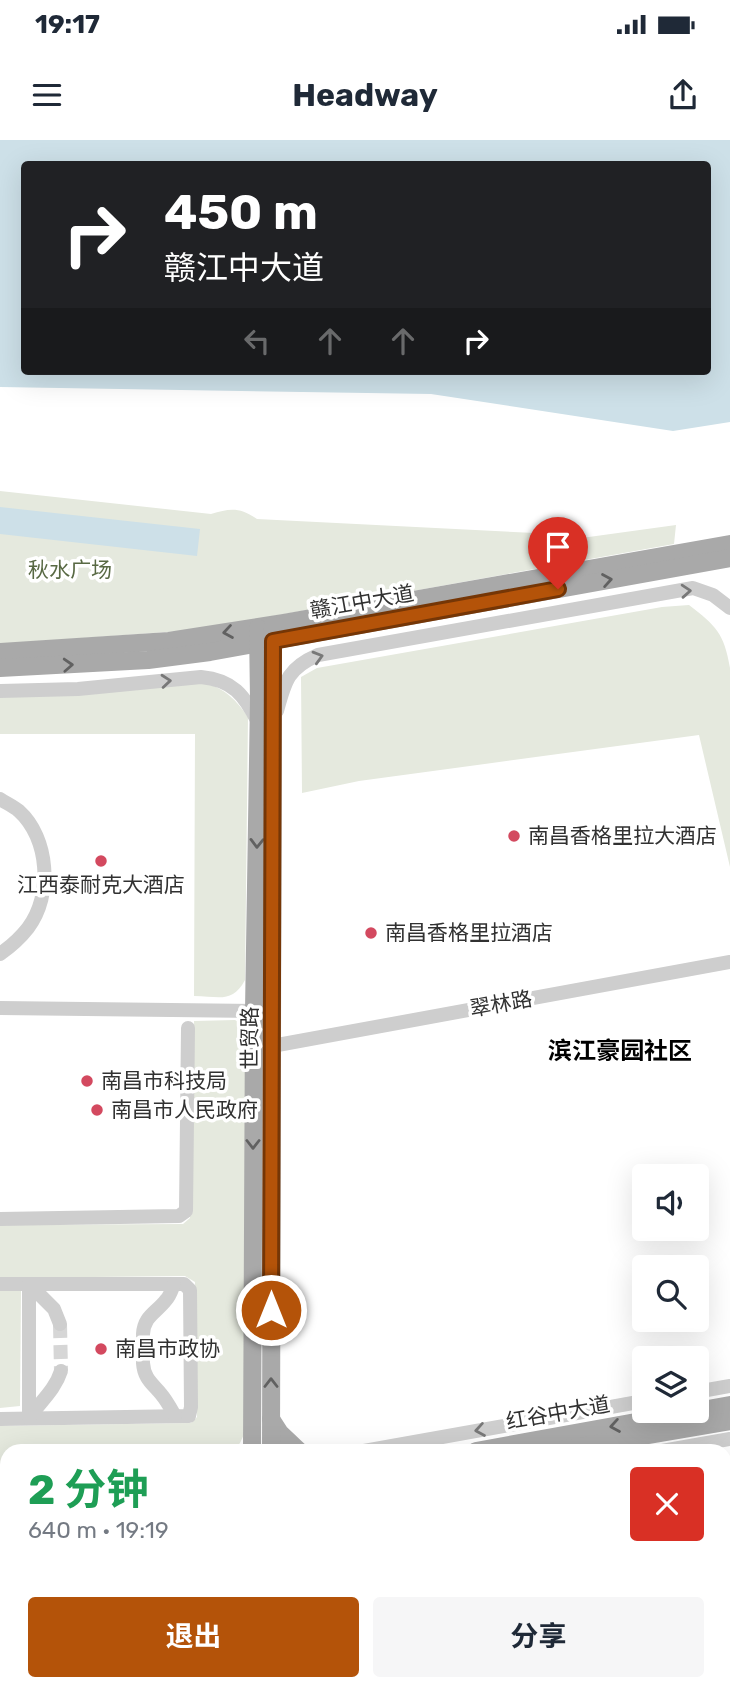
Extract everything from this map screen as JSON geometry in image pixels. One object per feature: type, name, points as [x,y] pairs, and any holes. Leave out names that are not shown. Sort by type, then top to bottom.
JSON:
[{"type":"main road","name":"赣江中大道","points":[[0,668],[148,660],[265,634],[730,544]]},
{"type":"main road","name":"赣江中大道","points":[[0,652],[265,634],[730,558]]},
{"type":"main road","name":"世贸路","points":[[265,634],[273,1011],[271,1444]]},
{"type":"main road","name":"世贸路","points":[[252,1444],[254,1011],[266,727]]},
{"type":"main road","name":"红谷中大道","points":[[515,1444],[730,1405]]},
{"type":"main road","points":[[271,1419],[280,1433],[292,1444]]},
{"type":"main road","points":[[245,1444],[252,1421]]},
{"type":"main road","name":"红谷中大道","points":[[596,1444],[730,1421]]},
{"type":"street","points":[[0,691],[78,689],[213,678],[244,696],[266,727],[292,671],[299,663],[318,655],[693,588],[713,595],[730,608]]},
{"type":"street","points":[[0,799],[18,810],[31,825],[40,846],[44,869],[41,902],[33,919],[28,928],[0,954]]},
{"type":"street","name":"翠林路","points":[[272,1046],[730,962]]},
{"type":"street","points":[[0,1008],[273,1011]]},
{"type":"street","points":[[0,1219],[180,1216],[186,1211],[188,1028]]},
{"type":"street","points":[[0,1284],[184,1284],[191,1290],[189,1416],[0,1419]]},
{"type":"street","points":[[29,1284],[54,1309],[60,1324]]},
{"type":"street","points":[[29,1284],[29,1418]]},
{"type":"street","points":[[143,1334],[144,1325],[152,1312],[168,1298],[174,1284]]},
{"type":"street","points":[[143,1363],[150,1384],[161,1393],[175,1416]]},
{"type":"street","points":[[29,1418],[40,1401],[53,1389],[61,1371]]},
{"type":"street","points":[[709,1390],[730,1386]]},
{"type":"street","points":[[403,1444],[632,1403]]},
{"type":"street","points":[[702,1444],[730,1439]]},
{"type":"green space","name":"秋水广场","points":[[0,491],[211,514],[235,510],[257,519],[535,533],[538,544],[676,525],[674,544],[195,630],[0,644]]},
{"type":"green space","points":[[689,605],[706,619],[722,638],[730,668],[730,867],[699,735],[359,781],[302,793],[301,677],[317,668],[662,607]]},
{"type":"green space","points":[[205,683],[230,696],[248,717],[245,980],[235,993],[224,997],[194,996],[195,734],[0,734],[0,697]]},
{"type":"green space","points":[[235,1020],[245,1026],[249,1033],[247,1428],[239,1444],[0,1444],[0,1426],[191,1423],[197,1417],[195,1282],[185,1276],[0,1278],[0,1225],[183,1224],[190,1218],[194,1021]]},
{"type":"green space","points":[[0,1289],[21,1290],[20,1406],[0,1408]]},
{"type":"shaded area","points":[[0,140],[730,140],[730,422],[673,431],[431,394],[0,387]]},
{"type":"shaded area","points":[[0,507],[200,529],[197,556],[0,534]]},
{"type":"tunnel","points":[[60,1324],[61,1371]]},
{"type":"tunnel","points":[[143,1334],[143,1363]]},
{"type":"place","name":"南昌香格里拉大酒店","points":[[514,836]]},
{"type":"place","name":"江西泰耐克大酒店","points":[[101,861]]},
{"type":"place","name":"南昌香格里拉酒店","points":[[371,933]]},
{"type":"place","name":"南昌市科技局","points":[[87,1081]]},
{"type":"place","name":"南昌市人民政府","points":[[97,1110]]},
{"type":"place","name":"南昌市政协","points":[[101,1349]]},
{"type":"district","name":"滨江豪园社区","points":[[620,1051]]},
{"type":"route","points":[[271,1310],[273,641],[558,589]]}]
